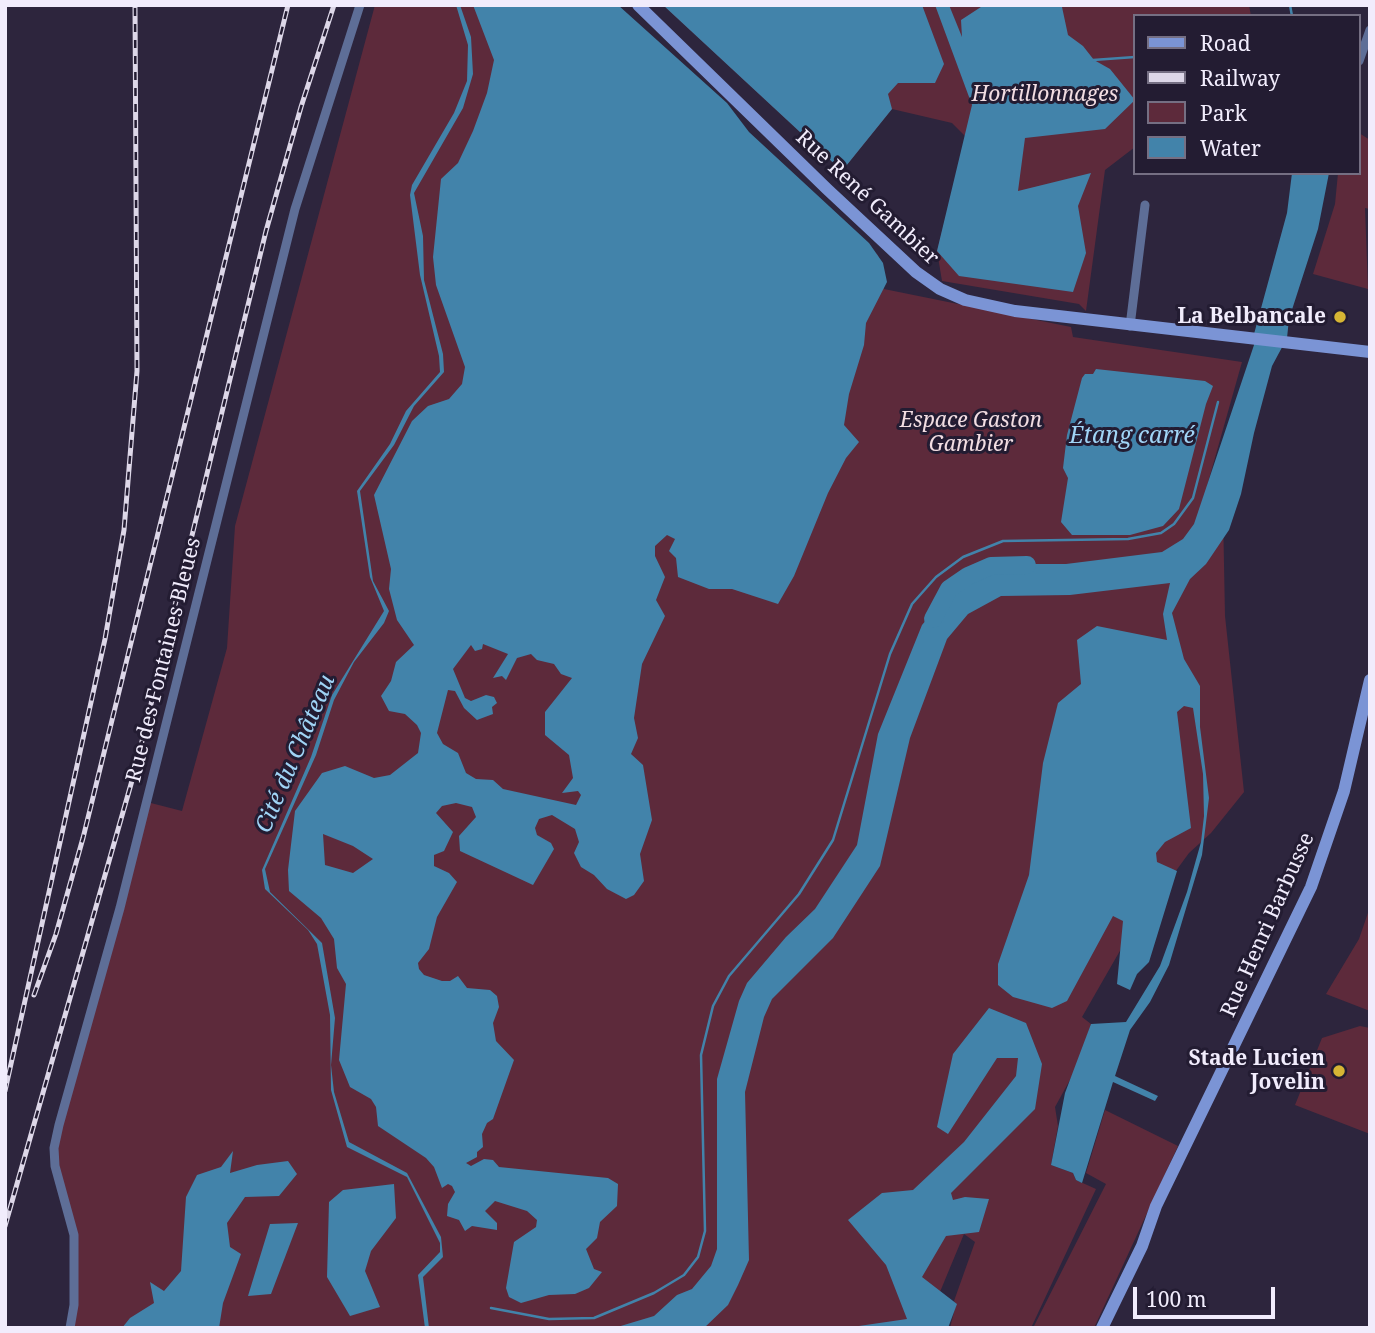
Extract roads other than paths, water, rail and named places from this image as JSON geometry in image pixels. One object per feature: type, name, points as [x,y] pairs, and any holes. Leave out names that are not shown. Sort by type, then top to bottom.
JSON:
[{"type":"street","name":"Rue des Fontaines Bleues","points":[[70,1328],[74,1306],[74,1235],[55,1166],[54,1148],[59,1125],[120,908],[295,209],[360,5]]},
{"type":"street","name":"Rue René Gambier","points":[[638,5],[836,198],[916,272],[940,289],[982,304],[1130,326],[1370,352]]},
{"type":"street","points":[[1361,55],[1370,30]]},
{"type":"street","points":[[1130,326],[1145,205]]},
{"type":"street","name":"Rue Henri Barbusse","points":[[1102,1328],[1142,1245],[1156,1206],[1311,887],[1344,791],[1370,680]]},
{"type":"water","points":[[456,5],[460,5],[471,37],[473,74],[463,108],[414,193],[423,236],[424,280],[443,354],[444,372],[414,406],[394,445],[360,491],[373,581],[389,611],[384,623],[354,662],[334,700],[316,755],[265,869],[270,892],[322,943],[335,1018],[331,1065],[334,1092],[349,1142],[407,1173],[441,1237],[443,1257],[423,1277],[429,1328],[425,1328],[418,1275],[440,1252],[440,1243],[407,1177],[347,1147],[331,1090],[330,1015],[317,944],[308,930],[265,889],[262,870],[311,757],[332,695],[384,611],[370,577],[357,491],[390,444],[406,411],[440,372],[439,356],[420,275],[410,195],[412,185],[454,113],[467,81],[468,45]]},
{"type":"water","points":[[473,5],[618,5],[727,103],[749,132],[869,243],[883,263],[887,282],[866,323],[864,345],[849,394],[844,425],[859,442],[846,458],[828,493],[794,576],[778,604],[732,589],[709,589],[678,577],[676,558],[669,551],[675,539],[667,535],[655,546],[655,556],[665,577],[656,600],[665,616],[642,664],[634,718],[638,738],[631,754],[643,765],[652,820],[640,854],[644,881],[634,895],[626,899],[607,889],[594,875],[581,867],[574,853],[579,842],[575,829],[552,815],[539,819],[535,828],[537,835],[551,843],[554,849],[533,885],[460,851],[459,836],[476,817],[472,807],[456,803],[442,806],[436,813],[453,832],[444,851],[434,855],[434,866],[449,873],[457,882],[437,917],[429,949],[418,963],[419,969],[424,975],[442,981],[450,981],[458,976],[467,988],[490,990],[497,996],[499,1007],[493,1023],[496,1041],[514,1060],[493,1119],[487,1123],[482,1134],[483,1147],[477,1152],[477,1157],[466,1163],[471,1166],[484,1159],[493,1160],[499,1167],[608,1178],[618,1184],[617,1206],[600,1222],[597,1238],[586,1249],[594,1269],[602,1272],[589,1288],[575,1294],[549,1295],[521,1303],[509,1297],[506,1288],[514,1242],[536,1227],[537,1220],[527,1211],[495,1201],[485,1211],[497,1223],[497,1230],[472,1226],[465,1231],[459,1220],[447,1216],[448,1204],[455,1192],[452,1186],[448,1184],[442,1188],[434,1167],[426,1158],[378,1126],[376,1107],[371,1099],[350,1087],[339,1060],[346,984],[337,968],[334,939],[321,918],[289,891],[288,870],[295,811],[322,773],[345,766],[374,778],[390,775],[418,753],[421,733],[417,725],[405,714],[389,711],[381,696],[391,681],[396,662],[414,645],[397,620],[389,589],[391,569],[374,495],[412,421],[428,406],[449,399],[462,384],[465,367],[436,285],[433,257],[441,179],[458,163],[473,131],[487,93],[494,60]],"holes":[[[483,644],[508,654],[493,678],[502,676],[506,680],[517,658],[531,654],[537,660],[554,664],[561,674],[572,678],[545,712],[545,735],[569,755],[573,778],[562,793],[578,791],[581,795],[576,805],[503,789],[493,780],[476,779],[466,773],[458,753],[443,744],[437,733],[448,690],[455,691],[464,708],[477,720],[493,714],[492,707],[497,703],[494,697],[486,695],[471,701],[465,698],[453,669],[471,645],[475,651],[482,649]],[[323,834],[353,846],[373,859],[353,873],[325,865]]]},
{"type":"water","points":[[663,5],[922,5],[944,64],[935,83],[898,83],[888,94],[892,109],[842,171]]},
{"type":"water","points":[[935,5],[949,5],[962,37],[961,20],[984,5],[1062,7],[1068,35],[1083,46],[1094,60],[1110,69],[1134,99],[1105,129],[1025,138],[1018,191],[1091,173],[1078,206],[1086,253],[1073,292],[959,276],[937,251],[972,105]]},
{"type":"water","points":[[1292,175],[1329,175],[1318,229],[1289,319],[1287,338],[1272,366],[1241,494],[1229,530],[1206,564],[1190,579],[1172,613],[1184,659],[1200,686],[1200,727],[1209,798],[1202,855],[1169,965],[1150,1002],[1130,1030],[1115,1076],[1158,1096],[1155,1101],[1113,1082],[1082,1183],[1076,1180],[1073,1173],[1051,1165],[1065,1093],[1091,1024],[1126,1022],[1160,966],[1187,892],[1201,842],[1204,816],[1203,774],[1193,708],[1184,706],[1177,712],[1191,828],[1165,842],[1156,853],[1157,862],[1177,871],[1149,962],[1137,974],[1130,990],[1117,984],[1123,921],[1113,916],[1067,1001],[1052,1008],[1013,997],[998,985],[998,964],[1029,875],[1043,763],[1058,703],[1081,684],[1077,640],[1097,626],[1167,640],[1163,614],[1170,583],[1070,595],[1001,596],[968,614],[947,639],[910,738],[880,866],[833,938],[772,999],[764,1017],[745,1092],[749,1260],[728,1305],[704,1328],[614,1328],[654,1316],[677,1295],[692,1289],[711,1266],[717,1249],[717,1079],[739,1001],[747,983],[786,937],[815,909],[857,845],[878,734],[922,625],[947,595],[981,572],[1018,564],[1066,564],[1162,552],[1183,539],[1194,524],[1254,345],[1254,334],[1287,213]]},
{"type":"water","name":"Étang carré","points":[[1096,369],[1205,381],[1213,386],[1179,509],[1163,526],[1130,535],[1072,535],[1061,522],[1068,478],[1063,468],[1067,435],[1082,378],[1085,374],[1093,374]]},
{"type":"water","points":[[989,1008],[1026,1023],[1042,1064],[1035,1109],[951,1193],[953,1200],[965,1197],[989,1199],[979,1232],[946,1236],[922,1277],[957,1304],[948,1328],[845,1328],[907,1319],[886,1265],[848,1220],[882,1193],[913,1190],[964,1142],[1016,1076],[1018,1058],[997,1058],[948,1134],[937,1127],[953,1054]]},
{"type":"water","points":[[233,1151],[230,1173],[257,1165],[288,1161],[297,1174],[279,1196],[245,1197],[227,1223],[230,1247],[241,1254],[223,1303],[219,1328],[122,1328],[130,1318],[154,1303],[150,1282],[164,1291],[181,1271],[186,1197],[197,1175],[221,1167]]},
{"type":"water","points":[[394,1184],[396,1218],[371,1251],[365,1271],[380,1307],[350,1316],[327,1277],[329,1202],[343,1190]]},
{"type":"water","points":[[298,1223],[271,1294],[248,1296],[270,1224]]},
{"type":"waterway","points":[[1290,5],[1292,14]]},
{"type":"waterway","name":"Cité du Château","points":[[1093,60],[1134,57]]},
{"type":"waterway","points":[[491,1308],[549,1319],[594,1318],[654,1293],[684,1275],[698,1257],[705,1231],[701,1055],[713,1006],[729,976],[799,894],[833,840],[890,654],[912,604],[936,577],[963,557],[1003,541],[1128,539],[1161,533],[1174,524],[1193,498],[1218,402]]},
{"type":"waterway","points":[[933,619],[949,589],[968,576],[991,566],[1027,565]]},
{"type":"railway","points":[[5,1091],[105,639],[124,530],[137,371],[135,5]]},
{"type":"railway","points":[[34,995],[56,934],[83,838],[288,5]]},
{"type":"railway","points":[[5,1226],[135,770],[266,231],[301,107],[334,5]]},
{"type":"place","name":"La Belbancale","points":[[1340,317]]},
{"type":"place","name":"Stade Lucien Jovelin","points":[[1339,1071]]},
{"type":"park label","name":"Hortillonnages","points":[[1045,95]]},
{"type":"park label","name":"Espace Gaston Gambier","points":[[971,433]]}]
